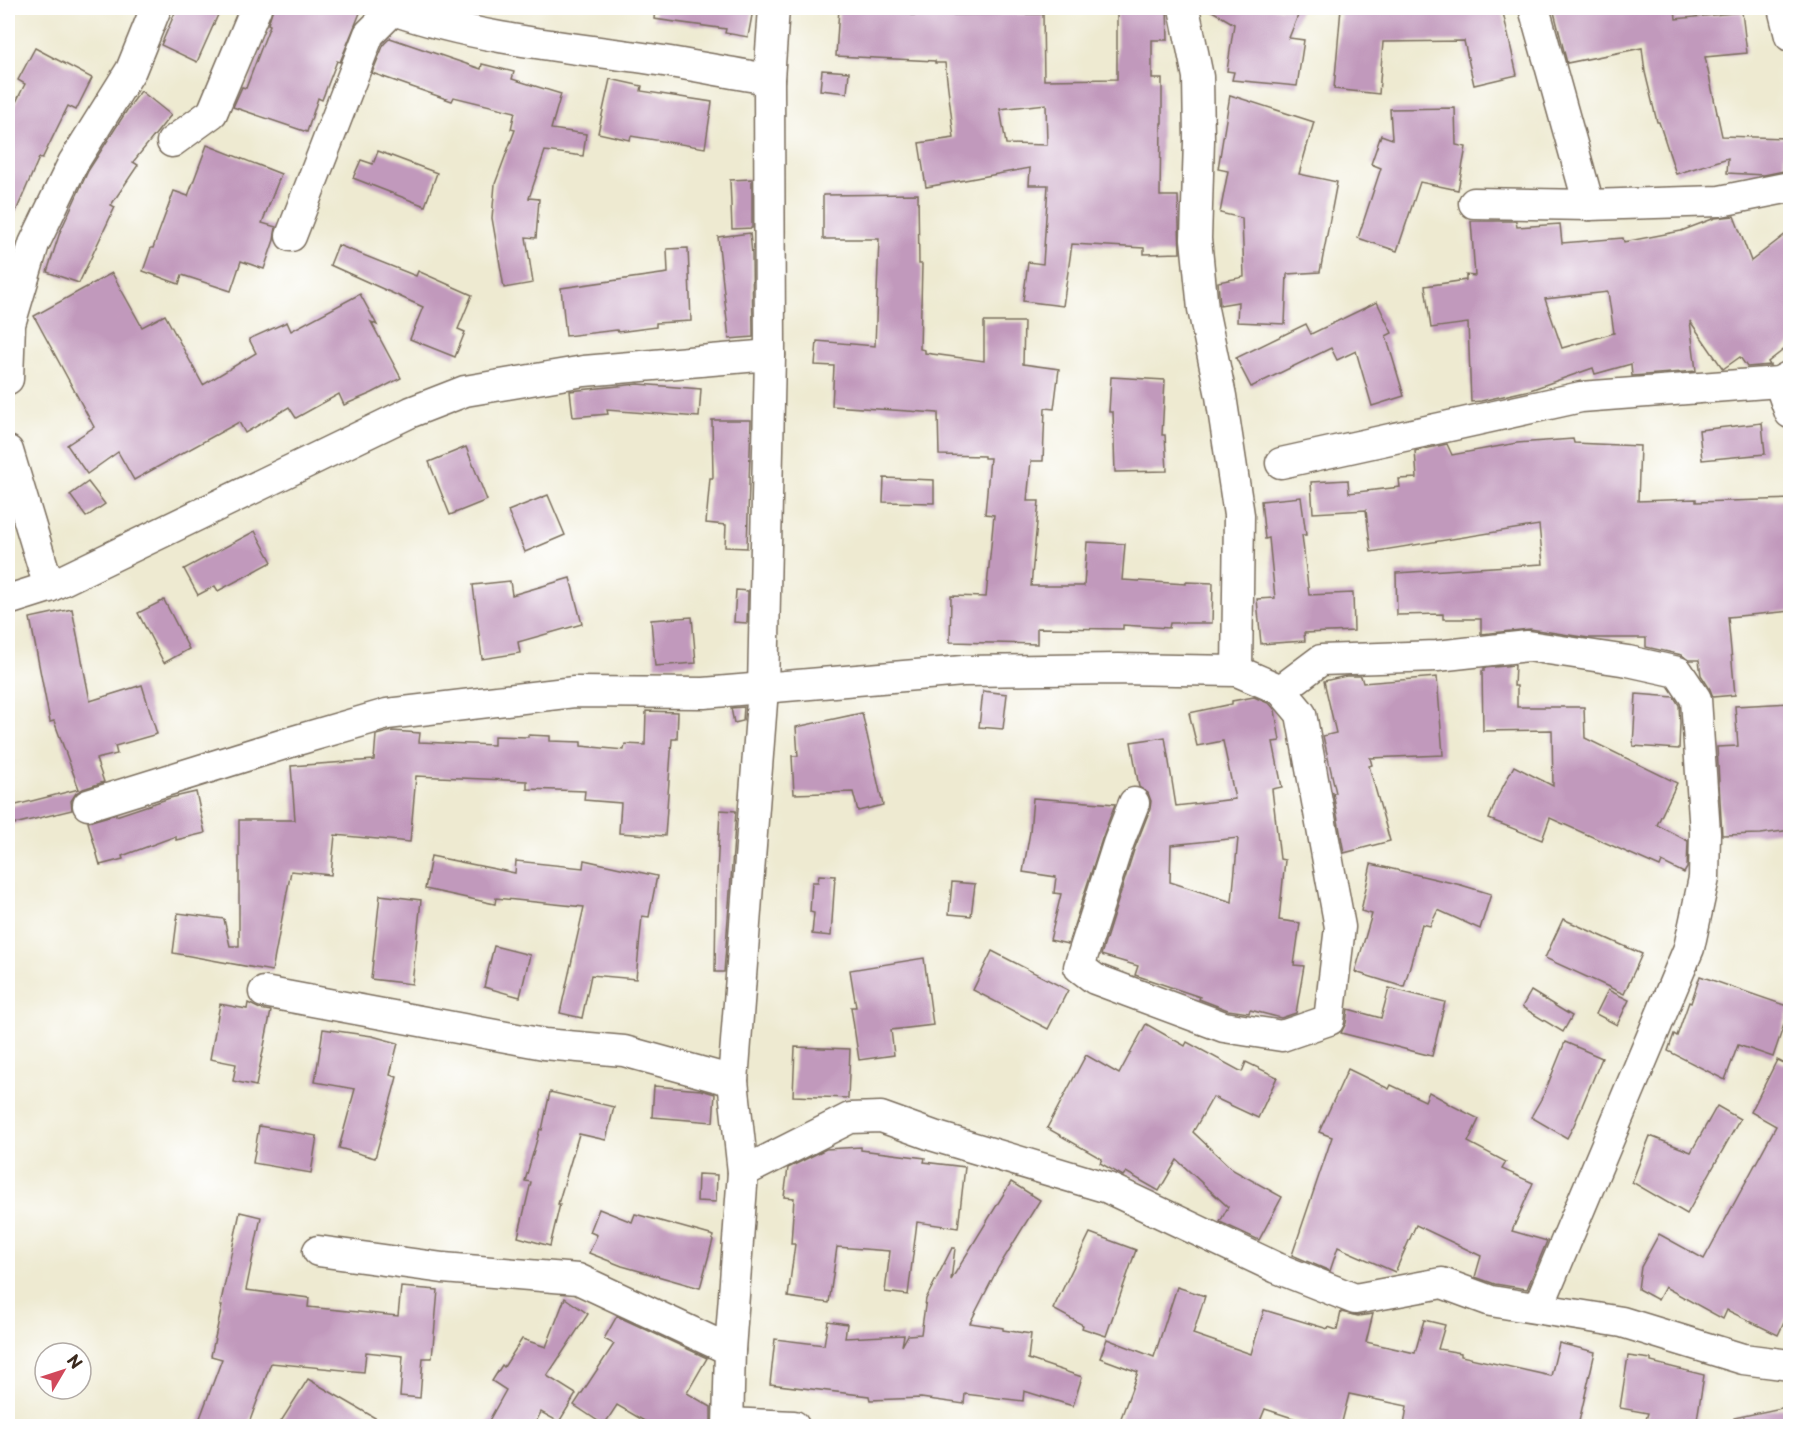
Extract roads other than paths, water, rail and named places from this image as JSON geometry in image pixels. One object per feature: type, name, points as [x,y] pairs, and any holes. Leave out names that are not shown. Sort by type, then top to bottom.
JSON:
[{"type":"street","points":[[8,379],[10,324],[34,243],[73,163],[131,70],[156,8]]},
{"type":"street","points":[[172,142],[212,113],[256,8]]},
{"type":"street","points":[[774,8],[769,79],[770,355],[763,689],[733,1081],[743,1172],[730,1350],[729,1425],[794,1426]]},
{"type":"street","points":[[1184,8],[1198,77],[1196,239],[1203,309],[1221,396],[1239,515],[1237,671]]},
{"type":"street","points":[[1534,8],[1589,205]]},
{"type":"street","points":[[1783,8],[1791,36]]},
{"type":"street","points":[[291,236],[369,34],[393,10],[418,19],[515,40],[641,57],[769,79]]},
{"type":"street","points":[[1474,203],[1589,205],[1720,201],[1791,187]]},
{"type":"street","points":[[8,600],[50,587],[411,412],[465,391],[584,371],[770,355]]},
{"type":"street","points":[[1281,463],[1581,397],[1785,379],[1791,412]]},
{"type":"street","points":[[8,451],[50,587]]},
{"type":"street","points":[[1281,690],[1321,660],[1437,656],[1528,646],[1628,661],[1678,672],[1696,699],[1705,833],[1704,878],[1689,948],[1538,1308]]},
{"type":"street","points":[[88,805],[282,744],[387,714],[574,692],[704,693],[963,671],[1118,669],[1237,671],[1281,690],[1301,714],[1340,927],[1329,1020],[1282,1036],[1224,1027],[1095,979],[1079,967],[1118,844],[1134,803]]},
{"type":"street","points":[[264,992],[544,1044],[624,1051],[733,1081]]},
{"type":"street","points":[[743,1172],[850,1118],[881,1117],[934,1136],[1108,1188],[1278,1268],[1355,1299],[1442,1283],[1491,1301],[1622,1322],[1743,1359],[1791,1365]]},
{"type":"street","points":[[318,1251],[443,1268],[578,1279],[730,1350]]}]
